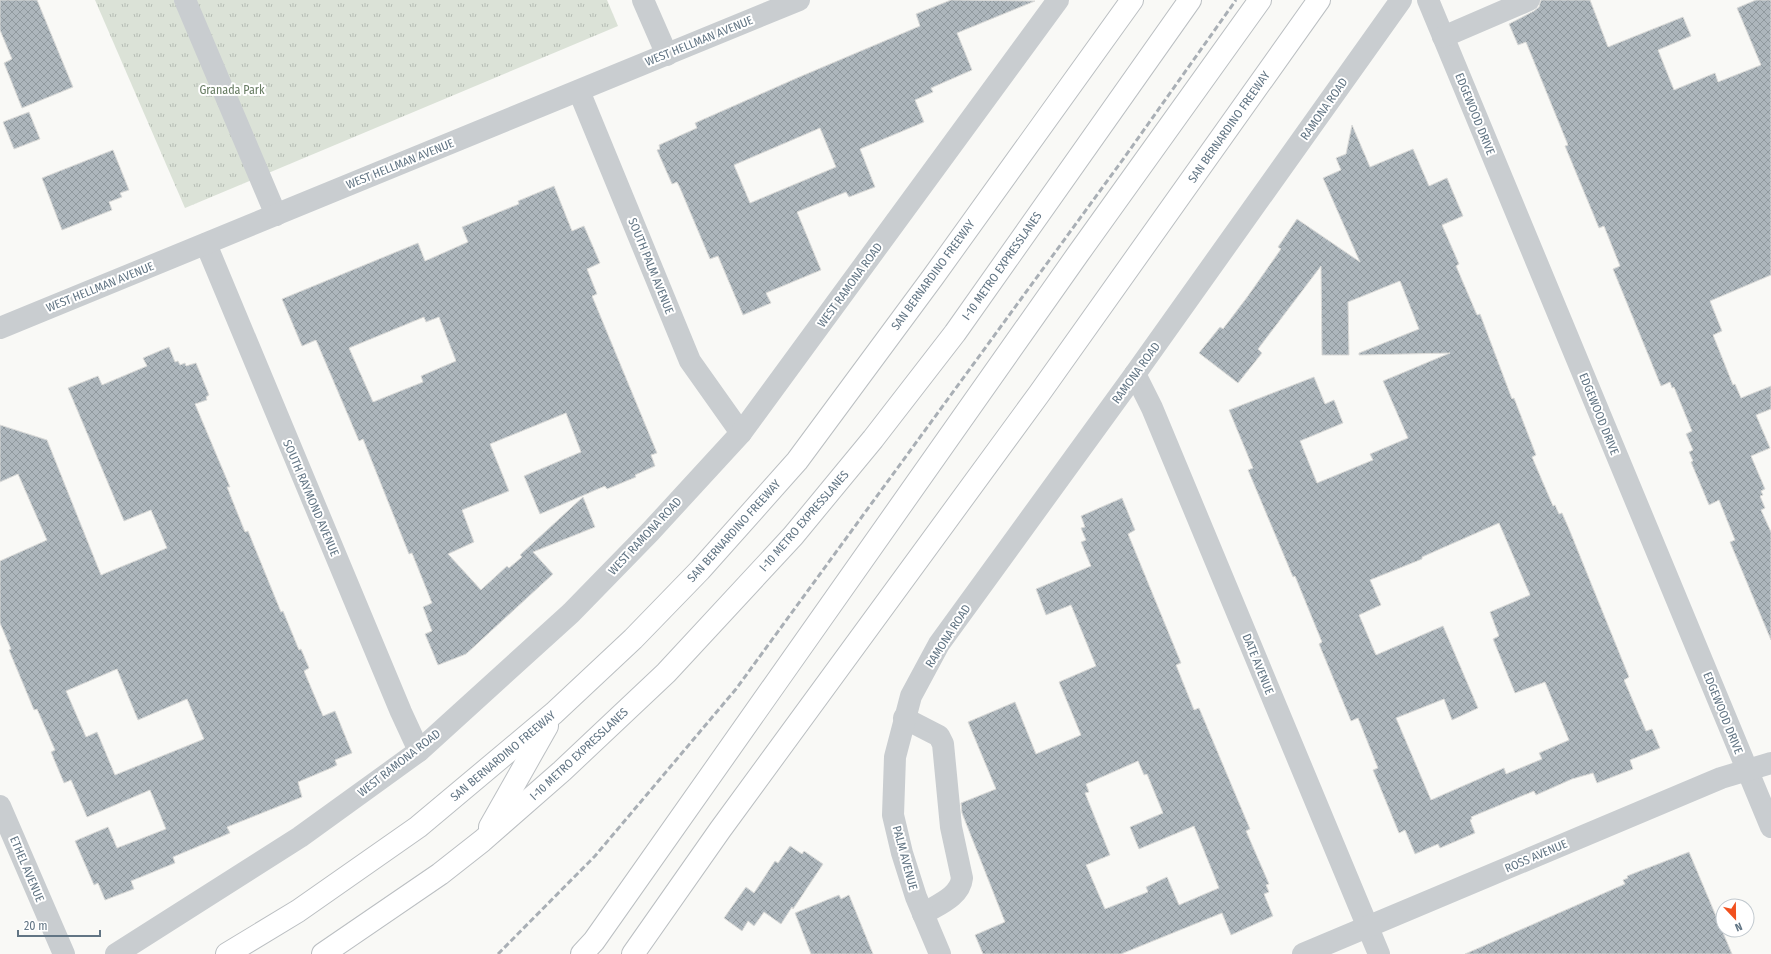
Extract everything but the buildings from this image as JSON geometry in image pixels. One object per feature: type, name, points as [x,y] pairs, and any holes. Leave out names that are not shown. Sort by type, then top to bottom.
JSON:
[{"type":"highway","name":"SAN BERNARDINO FREEWAY","points":[[227,954],[298,911],[418,827],[554,713],[633,639],[700,570],[796,461],[933,277],[1132,0]]},
{"type":"highway","name":"I-10 METRO EXPRESSLANES","points":[[323,954],[440,874],[482,841],[562,771],[666,673],[793,536],[873,439],[955,334],[1190,0]]},
{"type":"highway","points":[[582,954],[594,942],[1078,254],[1260,0]]},
{"type":"highway","name":"SAN BERNARDINO FREEWAY","points":[[633,954],[720,830],[1039,394],[1319,0]]},
{"type":"highway","points":[[482,841],[554,713]]},
{"type":"street","points":[[185,0],[276,215]]},
{"type":"street","points":[[643,0],[666,55]]},
{"type":"street","name":"WEST HELLMAN AVENUE","points":[[0,328],[799,0]]},
{"type":"street","name":"WEST RAMONA ROAD","points":[[116,954],[300,837],[419,751],[571,613],[650,532],[741,433],[1058,0]]},
{"type":"street","name":"RAMONA ROAD","points":[[895,757],[911,696],[940,644],[1135,374],[1401,0]]},
{"type":"street","name":"EDGEWOOD DRIVE","points":[[1428,0],[1771,827]]},
{"type":"street","points":[[1443,37],[1529,0]]},
{"type":"street","name":"SOUTH PALM AVENUE","points":[[579,91],[690,361],[741,433]]},
{"type":"street","name":"SOUTH RAYMOND AVENUE","points":[[206,244],[398,705],[419,751]]},
{"type":"street","name":"DATE AVENUE","points":[[1135,374],[1152,408],[1378,954]]},
{"type":"street","points":[[904,718],[939,736],[943,744],[946,755],[950,827],[962,878],[961,886],[956,893],[923,914]]},
{"type":"street","name":"PALM AVENUE","points":[[895,757],[893,815],[902,853],[916,896],[940,954]]},
{"type":"street","name":"ROSS AVENUE","points":[[1303,954],[1368,928],[1721,778],[1771,763]]},
{"type":"street","name":"ETHEL AVENUE","points":[[0,806],[64,954]]},
{"type":"green space","name":"Granada Park","points":[[95,0],[607,0],[618,26],[185,208]]},
{"type":"railway","points":[[498,954],[595,856],[736,689],[1124,158],[1236,0]]}]
